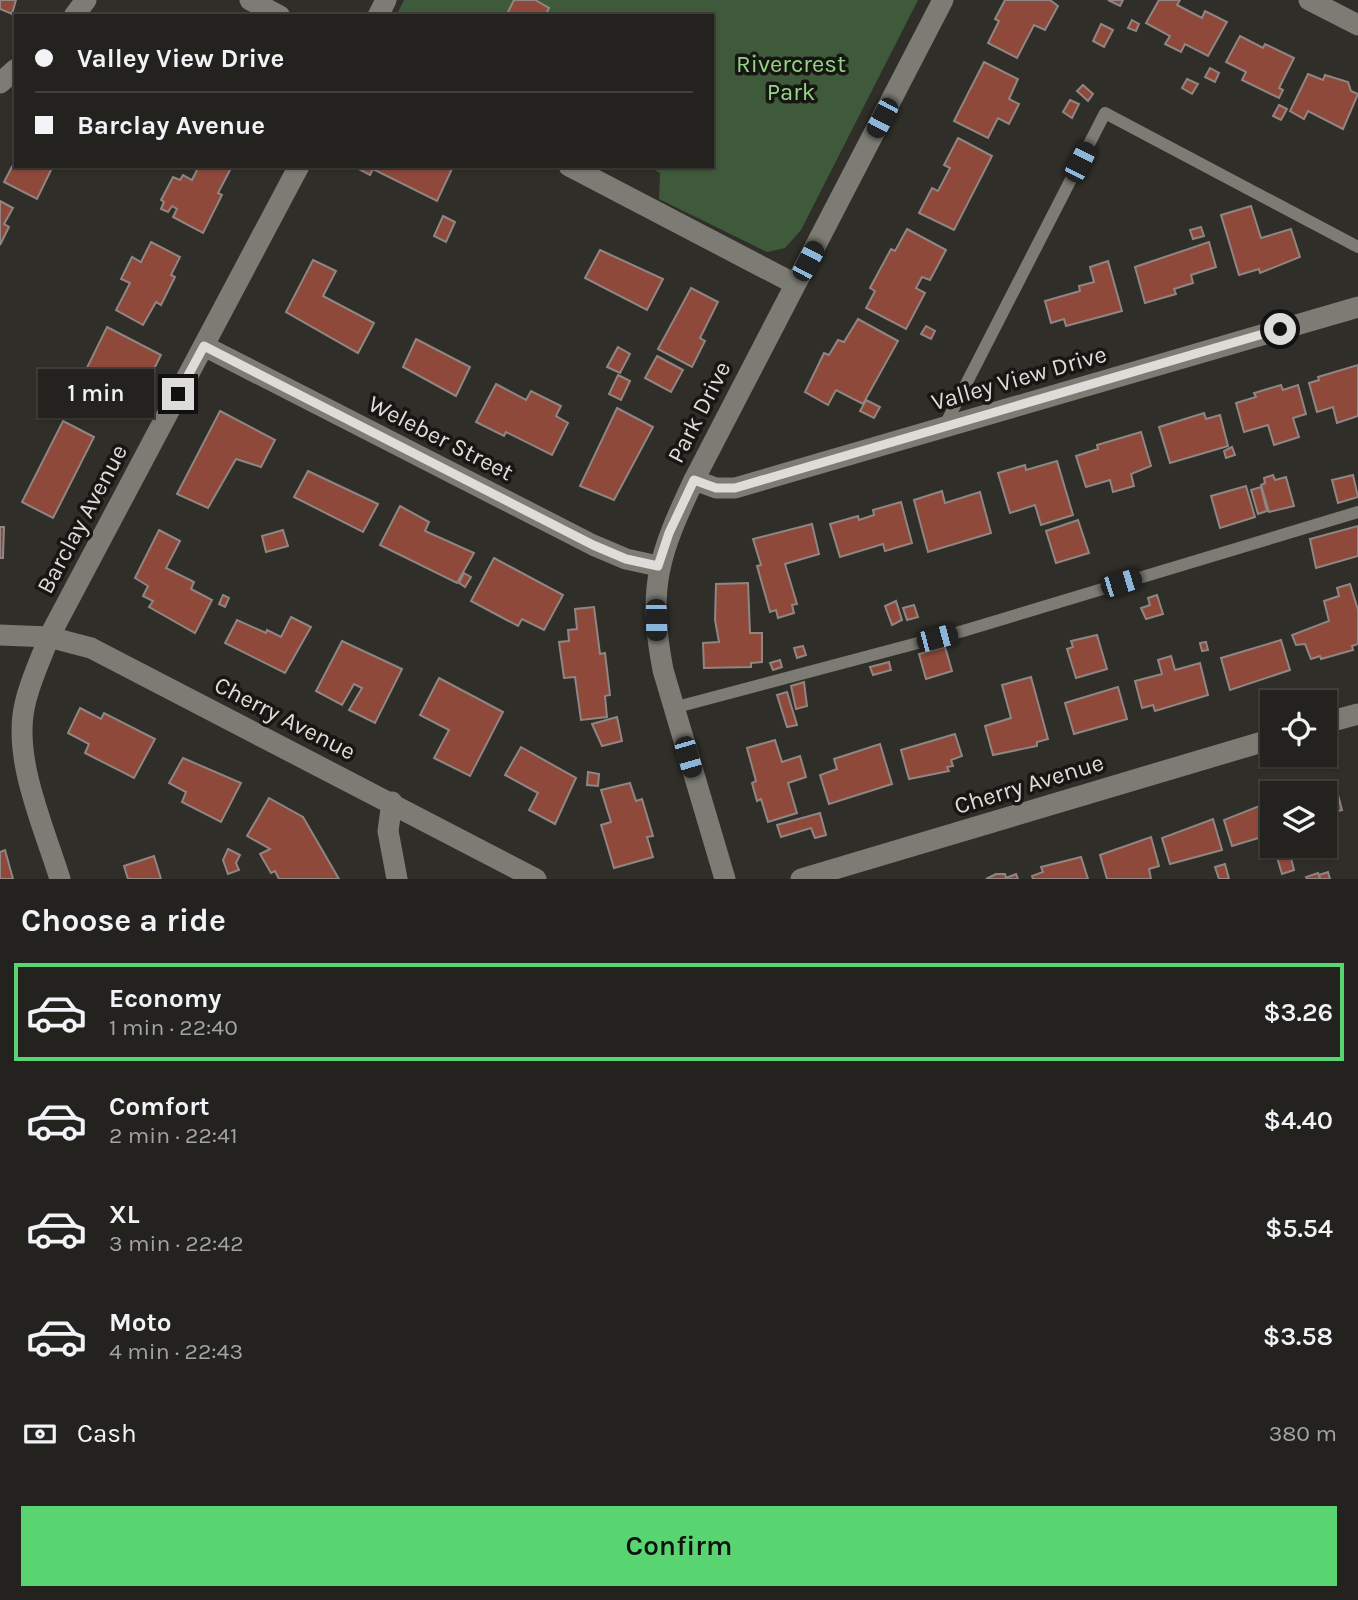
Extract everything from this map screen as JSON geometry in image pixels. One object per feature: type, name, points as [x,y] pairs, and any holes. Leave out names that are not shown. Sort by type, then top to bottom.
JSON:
[{"type":"street","points":[[250,0],[276,14]]},
{"type":"street","name":"Park Drive","points":[[724,879],[673,708],[656,636],[658,566],[669,533],[694,480],[943,0]]},
{"type":"street","points":[[1309,0],[1358,25]]},
{"type":"street","points":[[0,83],[14,71]]},
{"type":"street","name":"Barclay Avenue","points":[[60,879],[24,760],[21,732],[24,704],[49,637],[298,168]]},
{"type":"street","points":[[573,168],[795,284]]},
{"type":"street","name":"Valley View Drive","points":[[694,480],[716,488],[735,488],[1358,307]]},
{"type":"street","name":"Weleber Street","points":[[204,346],[593,545],[626,559],[658,566]]},
{"type":"street","name":"Cherry Avenue","points":[[0,635],[49,637],[91,648],[536,879]]},
{"type":"street","points":[[1337,720],[1358,714]]},
{"type":"street","name":"Cherry Avenue","points":[[801,879],[1260,743]]},
{"type":"street","points":[[392,802],[388,831],[397,879]]},
{"type":"lane","points":[[944,428],[1105,113],[1358,247]]},
{"type":"lane","points":[[673,708],[964,631],[1358,512]]},
{"type":"green space","name":"Rivercrest Park","points":[[404,0],[918,0],[801,230],[785,248],[767,252],[659,199],[660,173],[651,168],[714,168],[714,14],[397,14]]},
{"type":"building","points":[[0,0],[16,0],[12,14],[0,9]]},
{"type":"building","points":[[514,0],[535,0],[549,8],[546,14],[508,12]]},
{"type":"building","points":[[1005,0],[1050,0],[1058,6],[1045,30],[1034,25],[1017,58],[988,43],[999,21],[995,19]]},
{"type":"building","points":[[1108,0],[1123,0],[1120,6]]},
{"type":"building","points":[[1159,0],[1180,0],[1177,5],[1202,18],[1205,11],[1227,22],[1208,56],[1185,44],[1181,52],[1165,44],[1170,36],[1146,23]]},
{"type":"building","points":[[1132,20],[1139,24],[1136,31],[1128,28]]},
{"type":"building","points":[[1101,24],[1113,30],[1104,47],[1093,41]]},
{"type":"building","points":[[1240,36],[1263,48],[1265,44],[1294,58],[1279,88],[1283,90],[1279,98],[1242,80],[1246,72],[1226,62]]},
{"type":"building","points":[[984,62],[1018,79],[1009,99],[1019,104],[1009,124],[998,118],[988,138],[954,121]]},
{"type":"building","points":[[1210,68],[1219,73],[1215,82],[1205,77]]},
{"type":"building","points":[[1308,74],[1323,80],[1325,75],[1348,82],[1351,91],[1358,94],[1343,129],[1308,111],[1304,119],[1290,111]]},
{"type":"building","points":[[1187,79],[1198,84],[1192,94],[1182,88]]},
{"type":"building","points":[[1083,85],[1093,94],[1088,101],[1077,91]]},
{"type":"building","points":[[1070,100],[1079,104],[1072,118],[1063,112]]},
{"type":"building","points":[[1279,105],[1287,109],[1281,120],[1273,116]]},
{"type":"building","points":[[958,138],[992,156],[954,230],[919,213],[932,188],[938,191],[950,168],[944,165]]},
{"type":"building","points":[[14,163],[14,168],[52,168],[37,199],[4,182]]},
{"type":"building","points":[[198,168],[230,170],[218,193],[222,195],[203,233],[173,217],[177,209],[172,206],[168,212],[161,209],[164,202],[161,200],[173,177],[180,180],[183,175],[192,180]]},
{"type":"building","points":[[357,168],[452,169],[437,201],[373,169],[370,175]]},
{"type":"building","points":[[0,201],[13,208],[4,224],[9,227],[0,245]]},
{"type":"building","points":[[1251,206],[1261,238],[1291,229],[1300,257],[1260,273],[1259,269],[1239,275],[1221,215]]},
{"type":"building","points":[[443,216],[455,222],[446,242],[434,236]]},
{"type":"building","points":[[1201,227],[1204,236],[1193,239],[1190,230]]},
{"type":"building","points":[[907,229],[946,250],[930,280],[922,277],[916,288],[925,293],[906,329],[866,308],[875,291],[870,288],[891,249],[895,251]]},
{"type":"building","points":[[151,242],[180,257],[171,275],[175,277],[161,305],[156,302],[143,325],[116,310],[130,283],[121,279],[132,257],[141,262]]},
{"type":"building","points":[[1209,242],[1216,267],[1191,275],[1193,283],[1174,289],[1176,294],[1145,303],[1135,267]]},
{"type":"building","points":[[600,250],[663,279],[647,310],[585,278]]},
{"type":"building","points":[[313,260],[336,271],[323,296],[374,323],[358,353],[286,312]]},
{"type":"building","points":[[1108,261],[1122,311],[1066,326],[1064,319],[1051,323],[1045,301],[1080,291],[1079,286],[1094,282],[1090,267]]},
{"type":"building","points":[[691,288],[718,302],[700,338],[705,341],[692,367],[658,349]]},
{"type":"building","points":[[858,319],[898,341],[863,404],[836,390],[828,405],[805,392],[824,353],[829,355],[838,340],[844,342]]},
{"type":"building","points":[[926,326],[935,331],[931,339],[921,334]]},
{"type":"building","points":[[107,327],[161,355],[149,379],[129,369],[101,416],[56,392],[66,375],[80,382]]},
{"type":"building","points":[[416,339],[470,367],[456,396],[403,367]]},
{"type":"building","points":[[618,347],[630,354],[620,373],[607,367]]},
{"type":"building","points":[[657,356],[683,370],[671,392],[645,378]]},
{"type":"building","points":[[1358,365],[1358,416],[1337,423],[1333,407],[1317,412],[1309,383],[1319,380],[1318,377]]},
{"type":"building","points":[[618,375],[630,381],[621,400],[609,394]]},
{"type":"building","points":[[496,384],[526,400],[531,391],[561,406],[556,416],[568,423],[552,455],[506,432],[504,436],[476,422]]},
{"type":"building","points":[[1281,385],[1283,390],[1298,385],[1306,414],[1293,418],[1299,437],[1274,445],[1268,425],[1244,432],[1236,403],[1256,397],[1254,393]]},
{"type":"building","points":[[866,400],[880,407],[874,418],[860,411]]},
{"type":"building","points":[[617,408],[653,427],[614,500],[580,486]]},
{"type":"building","points":[[220,411],[275,440],[261,467],[236,459],[208,508],[177,494]]},
{"type":"building","points":[[1204,413],[1206,419],[1220,415],[1228,446],[1170,463],[1159,427]]},
{"type":"building","points":[[63,421],[94,437],[53,518],[22,502]]},
{"type":"building","points":[[1141,432],[1151,466],[1131,474],[1134,486],[1113,492],[1110,480],[1086,487],[1076,456],[1098,449],[1097,445]]},
{"type":"building","points":[[1232,447],[1235,455],[1226,458],[1224,451]]},
{"type":"building","points":[[1057,461],[1073,515],[1041,525],[1035,505],[1010,513],[998,473],[1025,465],[1026,470]]},
{"type":"building","points":[[308,471],[378,504],[363,532],[294,497]]},
{"type":"building","points":[[1273,475],[1275,480],[1286,477],[1294,506],[1269,512],[1261,485],[1265,483],[1264,478]]},
{"type":"building","points":[[1353,475],[1358,497],[1338,503],[1332,480]]},
{"type":"building","points":[[1246,486],[1255,517],[1220,528],[1211,496]]},
{"type":"building","points":[[1261,487],[1267,511],[1258,514],[1251,490]]},
{"type":"building","points":[[942,491],[945,503],[980,492],[991,533],[928,552],[914,500]]},
{"type":"building","points":[[901,502],[912,543],[885,551],[883,544],[840,557],[830,524],[858,516],[859,520],[874,515],[873,510]]},
{"type":"building","points":[[400,506],[429,522],[425,531],[474,553],[457,583],[380,545]]},
{"type":"building","points":[[1078,520],[1089,553],[1056,563],[1046,531]]},
{"type":"building","points":[[812,524],[819,554],[785,564],[797,604],[792,605],[794,613],[778,618],[776,610],[770,612],[757,566],[761,565],[753,539]]},
{"type":"building","points":[[1358,526],[1358,556],[1316,568],[1310,539]]},
{"type":"building","points":[[0,527],[4,527],[3,558],[0,558]]},
{"type":"building","points":[[159,530],[180,541],[166,568],[194,582],[191,589],[212,600],[195,633],[149,607],[153,601],[143,596],[148,586],[135,578]]},
{"type":"building","points":[[283,530],[288,546],[266,552],[262,536]]},
{"type":"building","points":[[494,558],[563,595],[544,630],[522,619],[518,626],[471,601]]},
{"type":"building","points":[[464,573],[471,577],[465,587],[459,583]]},
{"type":"building","points":[[748,583],[750,633],[762,633],[762,662],[751,663],[751,667],[704,668],[703,643],[719,642],[715,620],[716,584]]},
{"type":"building","points":[[1350,584],[1358,610],[1358,644],[1352,646],[1353,650],[1311,659],[1305,644],[1296,645],[1292,635],[1329,621],[1324,601],[1339,596],[1337,588]]},
{"type":"building","points":[[223,595],[229,598],[225,607],[219,604]]},
{"type":"building","points":[[1157,595],[1163,614],[1146,619],[1141,608],[1150,605],[1148,598]]},
{"type":"building","points":[[896,601],[902,620],[892,625],[885,606]]},
{"type":"building","points":[[914,605],[918,617],[907,620],[903,608]]},
{"type":"building","points":[[594,607],[600,654],[605,653],[610,695],[605,696],[607,717],[581,720],[575,677],[564,678],[559,642],[569,641],[568,630],[577,629],[575,609]]},
{"type":"building","points":[[291,617],[311,627],[285,673],[225,643],[237,620],[281,637]]},
{"type":"building","points":[[1097,635],[1107,669],[1076,678],[1067,649],[1073,647],[1071,641]]},
{"type":"building","points":[[1281,640],[1290,670],[1230,690],[1221,658]]},
{"type":"building","points":[[342,641],[402,669],[375,723],[349,710],[362,688],[354,684],[342,705],[316,691]]},
{"type":"building","points":[[1206,642],[1208,650],[1202,651],[1200,643]]},
{"type":"building","points":[[803,646],[806,655],[797,658],[794,648]]},
{"type":"building","points":[[945,647],[952,671],[926,679],[919,654]]},
{"type":"building","points":[[1171,656],[1175,670],[1200,663],[1208,695],[1155,711],[1153,705],[1142,708],[1135,681],[1162,674],[1158,660]]},
{"type":"building","points":[[780,660],[782,667],[773,670],[770,663]]},
{"type":"building","points":[[889,662],[891,670],[873,675],[870,667]]},
{"type":"building","points":[[1031,677],[1048,739],[1037,742],[1037,746],[993,755],[985,726],[1011,718],[1002,685]]},
{"type":"building","points":[[439,678],[503,712],[470,776],[434,758],[449,730],[420,715]]},
{"type":"building","points":[[804,682],[807,706],[796,709],[791,686]]},
{"type":"building","points":[[1118,687],[1127,719],[1074,734],[1065,703]]},
{"type":"building","points":[[787,692],[797,725],[787,727],[777,695]]},
{"type":"building","points":[[80,708],[101,719],[104,713],[155,739],[134,778],[85,753],[89,744],[68,733]]},
{"type":"building","points":[[617,717],[622,741],[602,746],[592,724]]},
{"type":"building","points":[[955,734],[962,756],[951,760],[953,766],[947,767],[949,771],[909,779],[901,750]]},
{"type":"building","points":[[775,740],[782,762],[800,756],[806,777],[788,783],[797,813],[768,822],[761,799],[757,801],[752,783],[756,781],[747,748]]},
{"type":"building","points":[[880,744],[892,784],[829,804],[820,775],[837,769],[834,759]]},
{"type":"building","points":[[521,747],[576,778],[555,824],[529,810],[538,793],[505,775]]},
{"type":"building","points":[[183,758],[241,783],[221,822],[182,802],[186,792],[169,783]]},
{"type":"building","points":[[588,772],[599,774],[598,786],[587,785]]},
{"type":"building","points":[[630,783],[636,801],[642,799],[653,836],[647,837],[653,857],[614,868],[601,825],[611,822],[601,790]]},
{"type":"building","points":[[1337,791],[1342,810],[1337,811]]},
{"type":"building","points":[[269,798],[303,817],[339,879],[279,879],[275,871],[271,873],[260,854],[270,849],[247,836]]},
{"type":"building","points":[[1260,806],[1260,838],[1232,846],[1224,820]]},
{"type":"building","points":[[820,813],[826,835],[815,838],[811,828],[781,837],[777,825]]},
{"type":"building","points":[[1213,819],[1222,850],[1170,864],[1162,838]]},
{"type":"building","points":[[1151,837],[1159,866],[1149,869],[1151,879],[1107,879],[1100,855]]},
{"type":"building","points":[[228,849],[240,855],[236,863],[239,870],[228,874],[223,860]]},
{"type":"building","points":[[5,850],[13,879],[0,879],[0,852]]},
{"type":"building","points":[[154,856],[161,879],[128,879],[124,866]]},
{"type":"building","points":[[1081,857],[1088,879],[1033,879],[1032,876],[1043,872],[1041,867]]},
{"type":"building","points":[[1277,858],[1291,858],[1294,870],[1282,874]]},
{"type":"building","points":[[1225,864],[1229,879],[1219,879],[1215,867]]},
{"type":"building","points":[[1328,872],[1330,879],[1320,879],[1319,875]]},
{"type":"building","points":[[1318,873],[1320,879],[1306,877]]},
{"type":"building","points":[[996,874],[1005,874],[1006,878],[1016,874],[1018,879],[986,879]]},
{"type":"route","points":[[178,394],[204,346],[593,545],[626,559],[658,566],[669,533],[694,480],[716,488],[735,488],[1280,329]]}]
